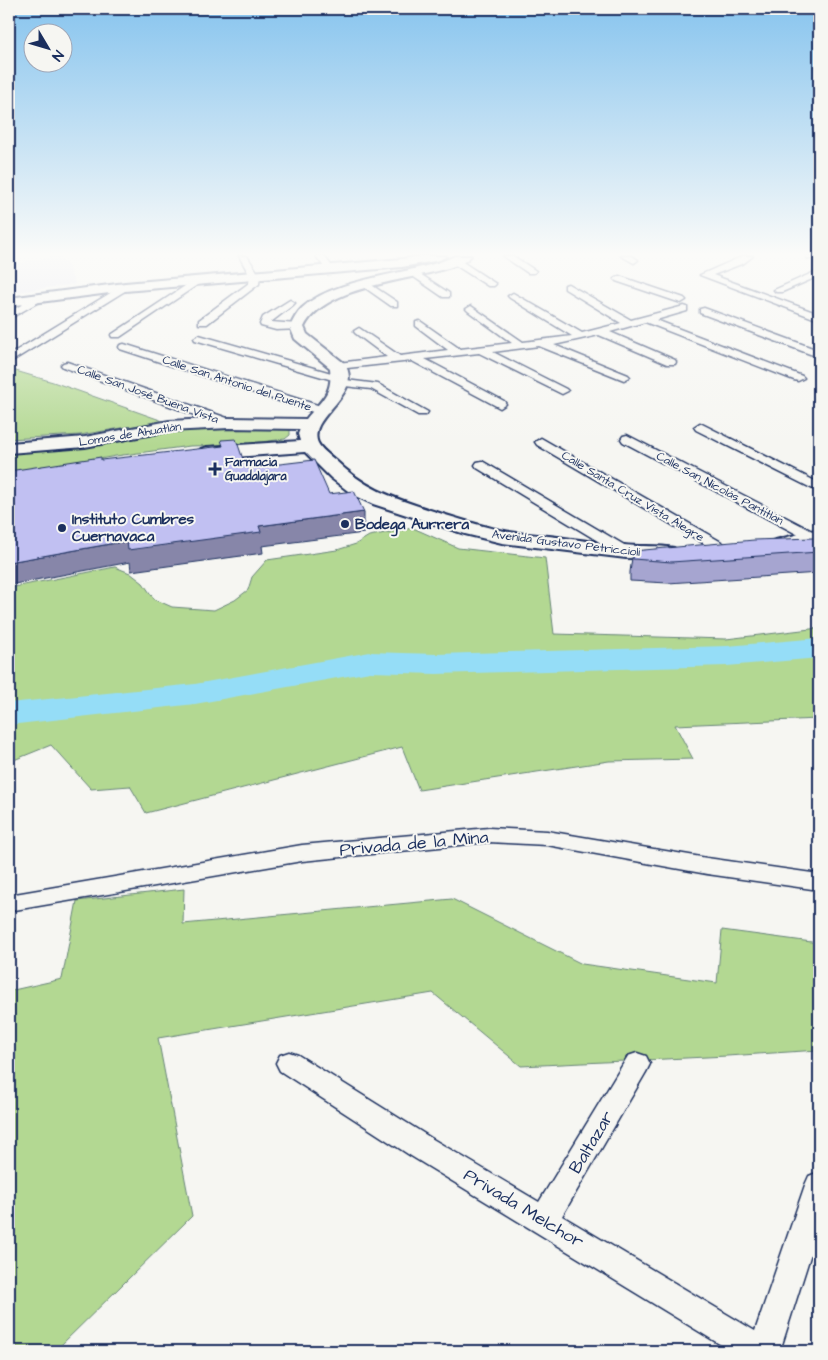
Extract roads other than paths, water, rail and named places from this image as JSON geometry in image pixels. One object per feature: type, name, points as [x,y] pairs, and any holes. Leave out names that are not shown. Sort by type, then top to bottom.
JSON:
[{"type":"street","points":[[9,360],[73,319]]},
{"type":"street","points":[[116,336],[140,319]]},
{"type":"street","points":[[203,322],[206,319]]},
{"type":"street","points":[[267,319],[265,324],[276,327],[298,327]]},
{"type":"street","points":[[302,319],[298,327],[300,336],[340,376]]},
{"type":"street","points":[[486,319],[521,345]]},
{"type":"street","points":[[552,319],[580,336]]},
{"type":"street","points":[[623,319],[629,323]]},
{"type":"street","points":[[191,454],[310,446],[307,434],[340,376],[397,359],[542,343],[580,336],[643,319]]},
{"type":"street","points":[[646,319],[798,378]]},
{"type":"street","points":[[729,319],[814,352]]},
{"type":"street","points":[[420,324],[459,353]]},
{"type":"street","points":[[359,331],[397,359]]},
{"type":"street","points":[[599,331],[671,362]]},
{"type":"street","points":[[199,338],[374,386],[422,412]]},
{"type":"street","points":[[542,343],[624,378]]},
{"type":"street","name":"Calle San Antonio del Puente","points":[[124,347],[317,417]]},
{"type":"street","points":[[481,350],[562,391]]},
{"type":"street","points":[[413,357],[500,404]]},
{"type":"street","name":"Calle San José Buena Vista","points":[[67,366],[229,423]]},
{"type":"street","name":"Lomas de Ahuatlán","points":[[9,448],[78,443],[168,426],[317,417]]},
{"type":"street","points":[[700,427],[819,488]]},
{"type":"street","name":"Calle San Nicolás Pantitlán","points":[[627,439],[816,536]]},
{"type":"street","name":"Calle Santa Cruz Vista Alegre","points":[[541,442],[741,549]]},
{"type":"street","name":"Avenida Gustavo Petriccioli","points":[[310,446],[338,474],[360,490],[389,503],[472,530],[494,535],[626,552],[653,553],[784,545],[816,536]]},
{"type":"street","points":[[482,464],[626,552]]},
{"type":"street","name":"Privada de la Mina","points":[[9,903],[302,853],[489,835],[547,838],[689,863],[819,882]]},
{"type":"street","name":"Privada Melchor","points":[[289,1063],[420,1147],[760,1351]]},
{"type":"street","name":"Baltazar","points":[[544,1220],[637,1064]]},
{"type":"street","points":[[764,1351],[819,1185]]},
{"type":"waterway","points":[[9,714],[195,694],[370,662],[436,664],[727,656],[819,648]]},
{"type":"place","name":"Farmacia Guadalajara","points":[[215,469]]},
{"type":"place","name":"Bodega Aurrera","points":[[345,524]]},
{"type":"place","name":"Instituto Cumbres Cuernavaca","points":[[62,528]]}]
